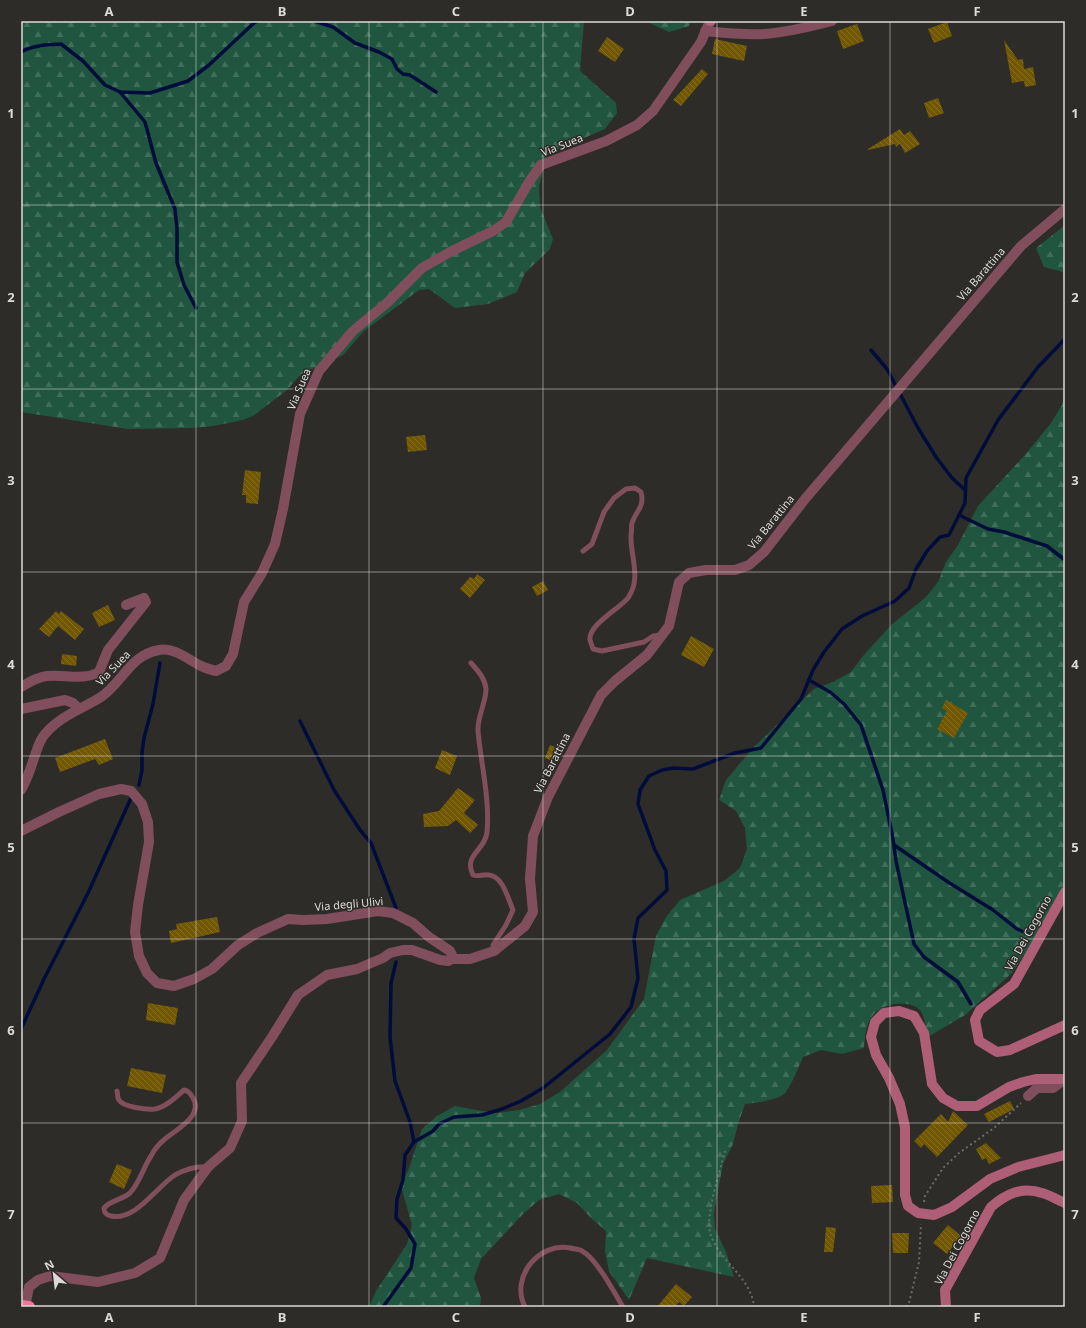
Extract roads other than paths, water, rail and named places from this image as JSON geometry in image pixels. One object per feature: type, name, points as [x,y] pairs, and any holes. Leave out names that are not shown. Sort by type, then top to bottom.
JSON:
[{"type":"highway","points":[[21,1306],[29,1307]]},
{"type":"street","name":"Via Suea","points":[[21,790],[34,760],[38,744],[46,733],[66,716],[102,696],[142,656],[161,650],[180,654],[203,667],[216,671],[226,666],[233,654],[244,602],[262,573],[275,544],[283,509],[300,414],[319,371],[353,331],[388,302],[422,268],[452,251],[493,231],[506,222],[529,182],[541,165],[606,141],[637,125],[653,111],[700,42],[710,21]]},
{"type":"street","points":[[705,31],[736,34],[764,34],[800,29],[832,21]]},
{"type":"street","name":"Via Barattina","points":[[452,959],[470,960],[494,951],[525,926],[533,912],[530,879],[533,836],[548,797],[601,695],[615,681],[647,655],[669,626],[679,582],[689,573],[706,570],[735,570],[749,565],[764,552],[805,499],[1021,246],[1065,209]]},
{"type":"street","points":[[21,687],[29,682],[46,676],[88,676],[99,672],[108,650],[146,602],[144,598],[126,605]]},
{"type":"street","points":[[21,710],[65,700],[79,709]]},
{"type":"street","name":"Via degli Ulivi","points":[[21,831],[58,812],[99,794],[122,789],[130,792],[142,804],[148,822],[149,842],[135,932],[139,956],[147,973],[157,983],[174,986],[194,979],[212,969],[238,945],[257,933],[288,918],[303,920],[327,919],[378,912],[393,913],[413,923],[429,937],[450,951],[452,959]]},
{"type":"street","name":"Via Dei Cogorno","points":[[1065,892],[1014,984],[980,1010],[975,1020],[979,1041],[997,1052],[1010,1050],[1065,1025]]},
{"type":"street","points":[[25,1307],[29,1287],[38,1280],[50,1276],[98,1282],[135,1273],[160,1258],[184,1200],[208,1167],[230,1148],[242,1122],[241,1083],[298,995],[327,976],[357,968],[382,958],[390,953],[402,950],[412,950],[440,960],[448,961],[452,959]]},
{"type":"street","name":"Via Dei Cogorno","points":[[1065,1079],[1036,1079],[1023,1082],[977,1106],[957,1106],[943,1098],[932,1084],[924,1033],[914,1016],[899,1011],[884,1013],[875,1022],[871,1037],[876,1055],[889,1078],[900,1104],[905,1127],[905,1195],[908,1206],[918,1213],[934,1214],[952,1207],[990,1179],[1018,1167],[1065,1155]]},
{"type":"street","points":[[1028,1096],[1037,1088],[1053,1088],[1065,1079]]},
{"type":"street","name":"Via Dei Cogorno","points":[[946,1307],[945,1290],[991,1208],[1002,1198],[1015,1192],[1029,1190],[1043,1193],[1065,1203]]},
{"type":"lane","points":[[583,551],[592,544],[604,512],[614,498],[626,489],[635,488],[641,492],[642,506],[632,523],[631,542],[636,575],[633,587],[627,598],[593,630],[590,639],[593,649],[602,651],[644,642],[653,636],[663,634]]},
{"type":"lane","points":[[471,663],[483,677],[486,689],[478,729],[487,803],[487,833],[484,842],[469,862],[470,868],[473,875],[488,875],[496,877],[504,888],[513,910],[506,925],[493,945],[494,951]]},
{"type":"lane","points":[[117,1091],[118,1099],[124,1105],[154,1109],[172,1100],[184,1090],[188,1091],[193,1097],[195,1109],[189,1119],[173,1134],[165,1139],[151,1155],[130,1193],[123,1198],[109,1203],[104,1208],[106,1215],[125,1215],[137,1209],[173,1177],[183,1171],[200,1166],[208,1167]]},
{"type":"lane","points":[[525,1307],[522,1300],[521,1285],[525,1270],[534,1259],[551,1248],[566,1247],[581,1250],[592,1259],[623,1307]]},
{"type":"waterway","points":[[21,52],[35,47],[61,44],[83,61],[105,85],[120,92],[150,93],[188,81],[209,65],[257,21]]},
{"type":"waterway","points":[[314,21],[333,27],[355,43],[379,52],[392,59],[397,69],[403,74],[410,75],[436,92]]},
{"type":"waterway","points":[[120,92],[145,122],[156,163],[175,209],[177,229],[177,262],[184,285],[196,308]]},
{"type":"waterway","points":[[383,1307],[411,1268],[415,1244],[406,1229],[396,1218],[397,1199],[403,1180],[405,1155],[414,1142],[433,1131],[439,1124],[454,1117],[482,1115],[502,1109],[521,1101],[543,1088],[610,1034],[631,1007],[638,978],[634,939],[638,918],[667,890],[666,871],[655,850],[638,804],[640,790],[649,776],[662,770],[673,768],[693,769],[735,753],[761,748],[801,699],[813,670],[824,652],[842,629],[862,616],[895,601],[909,588],[916,569],[927,551],[940,537],[949,535],[965,503],[966,478],[998,420],[1038,367],[1065,339]]},
{"type":"waterway","points":[[871,350],[887,369],[918,428],[936,457],[952,478],[965,490]]},
{"type":"waterway","points":[[959,515],[988,529],[1004,532],[1047,546],[1065,560]]},
{"type":"waterway","points":[[139,785],[142,770],[144,738],[153,704],[160,663]]},
{"type":"waterway","points":[[809,680],[830,692],[844,704],[861,725],[883,790],[896,861],[914,944],[924,957],[958,982],[971,1004]]},
{"type":"waterway","points":[[300,721],[334,790],[360,830],[371,843],[396,908]]},
{"type":"waterway","points":[[21,1029],[44,979],[88,893],[131,798]]},
{"type":"waterway","points":[[894,845],[948,882],[993,910],[1017,929],[1029,934]]},
{"type":"waterway","points":[[396,962],[391,983],[390,1037],[395,1081],[410,1122],[414,1142]]}]
